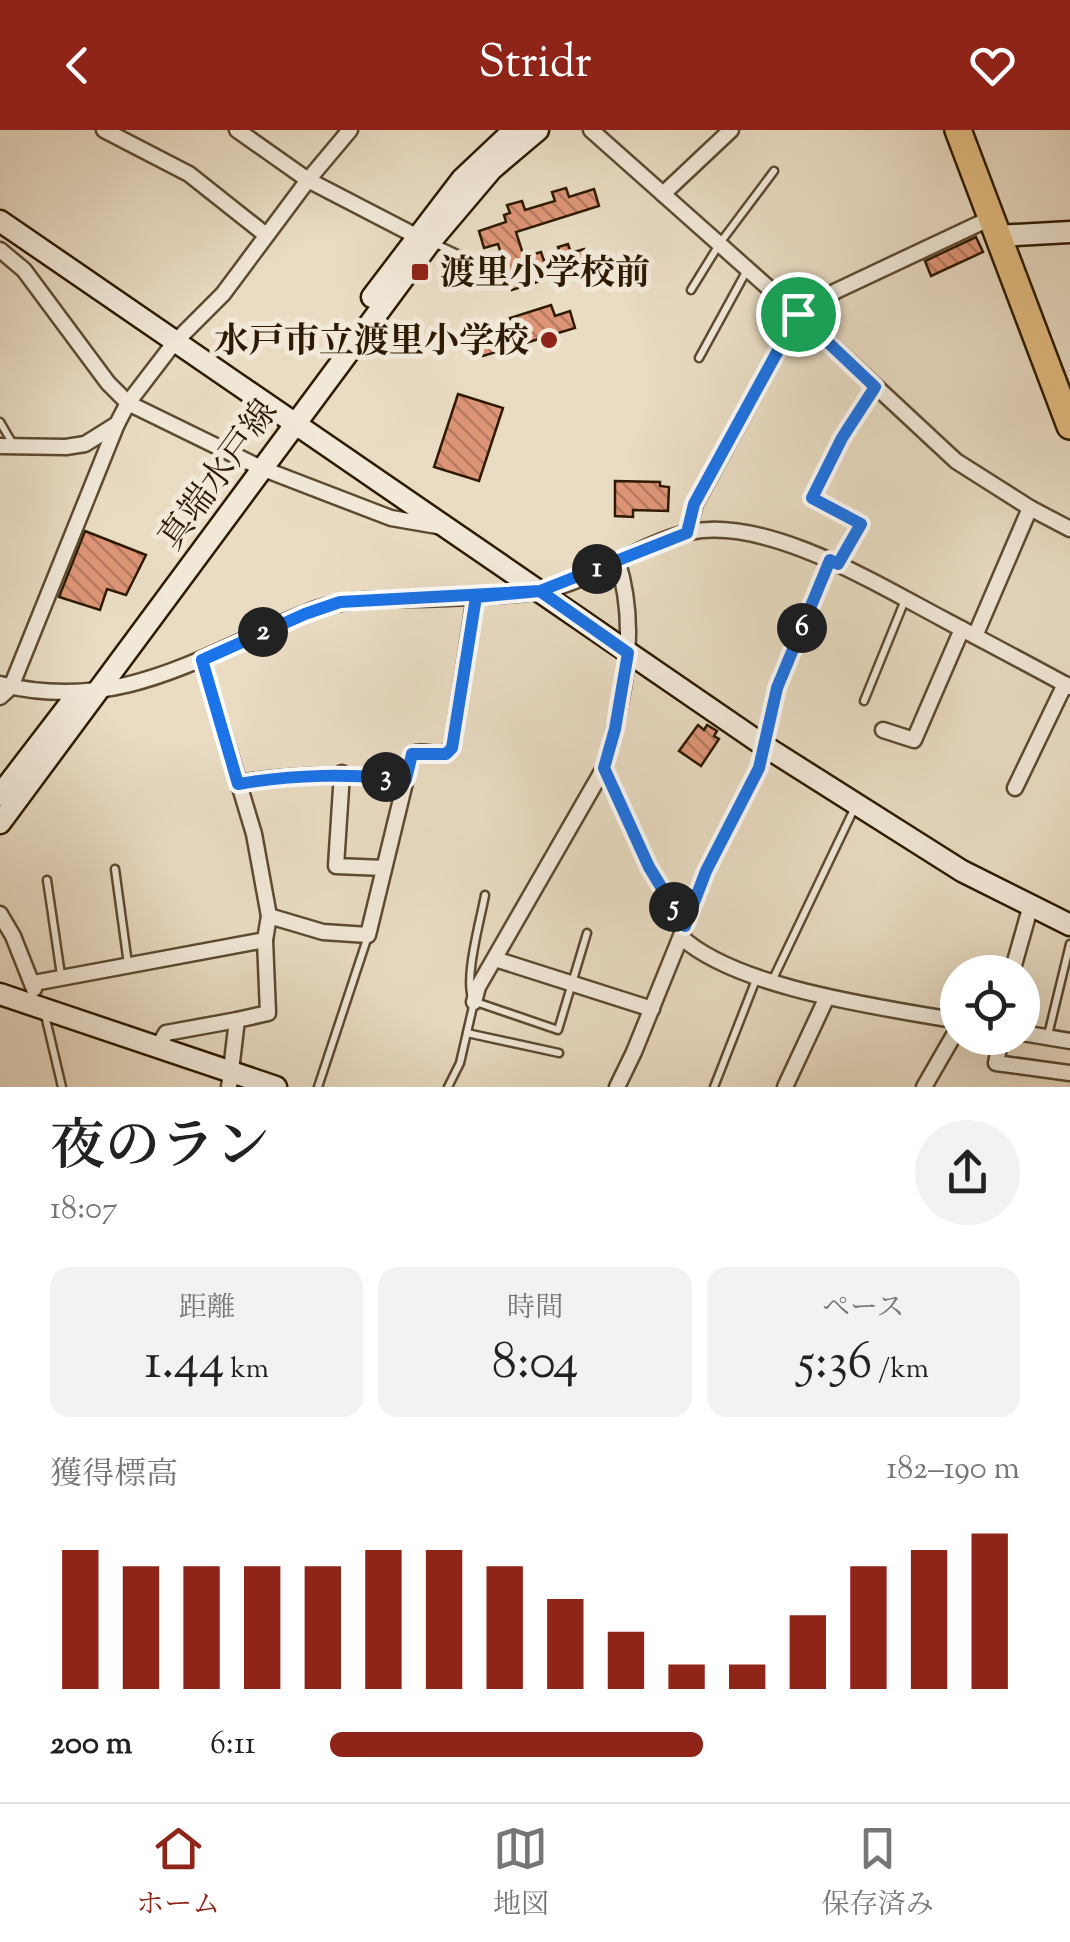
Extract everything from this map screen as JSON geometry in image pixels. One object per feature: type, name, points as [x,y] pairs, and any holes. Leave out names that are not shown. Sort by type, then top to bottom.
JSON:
[{"type":"highway","points":[[958,130],[1066,421]]},
{"type":"street","points":[[104,130],[189,174],[266,235]]},
{"type":"street","points":[[238,130],[308,180],[423,239]]},
{"type":"street","points":[[350,130],[223,294],[174,342],[128,403],[4,689],[87,692],[137,684],[340,602],[540,591],[687,533],[706,530],[753,535],[834,562],[1068,686],[1015,788]]},
{"type":"street","name":"真端水戸線","points":[[0,823],[87,692],[423,239],[462,179],[514,130]]},
{"type":"street","name":"真端水戸線","points":[[423,239],[492,169],[538,130]]},
{"type":"street","points":[[592,130],[956,461],[1070,529]]},
{"type":"street","points":[[663,194],[731,130]]},
{"type":"street","points":[[0,221],[766,747],[962,871],[1070,925]]},
{"type":"street","points":[[687,533],[694,504],[798,314],[836,292],[994,227],[1070,232]]},
{"type":"street","points":[[0,250],[24,270],[128,403],[255,466],[391,518],[444,527]]},
{"type":"street","points":[[7,446],[86,444],[117,424]]},
{"type":"street","points":[[883,730],[914,740],[1030,508]]},
{"type":"street","points":[[474,1002],[478,987],[604,768],[628,653],[628,597],[617,560]]},
{"type":"street","points":[[270,916],[323,932],[368,935],[412,754],[438,756],[452,748],[476,597]]},
{"type":"street","points":[[158,1047],[166,1033],[268,1013],[266,940],[270,916],[254,834],[202,660]]},
{"type":"street","name":"真端水戸線","points":[[0,795],[87,692]]},
{"type":"street","points":[[604,768],[614,797],[683,931],[703,953],[765,978],[827,996],[940,1020]]},
{"type":"street","points":[[238,784],[290,775],[342,773],[406,779]]},
{"type":"street","points":[[342,773],[336,866],[384,868]]},
{"type":"street","points":[[1017,955],[1031,905]]},
{"type":"street","points":[[0,914],[34,983],[40,1007]]},
{"type":"street","points":[[616,1087],[683,931]]},
{"type":"street","points":[[34,983],[266,940]]},
{"type":"street","points":[[495,959],[652,1009]]},
{"type":"street","points":[[0,994],[158,1047],[230,1079],[276,1087]]},
{"type":"street","points":[[784,1087],[827,996]]},
{"type":"street","points":[[230,1079],[237,1020]]},
{"type":"street","points":[[1040,1036],[1070,1041]]},
{"type":"street","points":[[924,1087],[941,1055]]},
{"type":"street","points":[[997,1055],[996,1063],[1070,1073]]},
{"type":"lane","points":[[691,290],[720,243],[774,172]]},
{"type":"lane","points":[[423,239],[496,272]]},
{"type":"lane","points":[[698,358],[747,270]]},
{"type":"lane","points":[[683,931],[706,871],[759,768],[777,688],[834,562],[861,524],[812,498],[842,438],[875,387]]},
{"type":"lane","points":[[0,422],[7,446]]},
{"type":"lane","points":[[864,701],[906,599]]},
{"type":"lane","points":[[714,1087],[765,978],[856,806]]},
{"type":"lane","points":[[115,869],[128,965]]},
{"type":"lane","points":[[47,880],[62,976]]},
{"type":"lane","points":[[485,895],[470,978],[474,1002],[558,1030],[588,933]]},
{"type":"lane","points":[[318,1087],[368,935]]},
{"type":"lane","points":[[1048,1037],[1070,944]]},
{"type":"lane","points":[[448,1087],[460,1063],[474,1002]]},
{"type":"lane","points":[[40,1007],[62,1087]]},
{"type":"lane","points":[[467,1033],[559,1053]]},
{"type":"building","points":[[566,188],[569,197],[594,189],[599,206],[516,232],[524,257],[541,252],[544,261],[561,256],[558,247],[568,244],[571,253],[584,249],[589,266],[512,290],[498,244],[484,248],[479,231],[506,222],[504,215],[510,213],[507,205],[522,201],[525,210],[555,201],[552,192]]},
{"type":"building","points":[[976,237],[983,252],[931,276],[925,261]]},
{"type":"building","points":[[551,305],[555,316],[570,311],[575,328],[483,356],[478,339],[486,337],[483,326],[492,323],[495,333],[513,328],[510,318]]},
{"type":"building","points":[[458,394],[503,408],[479,481],[434,467]]},
{"type":"building","points":[[615,481],[660,482],[660,486],[669,487],[668,511],[633,510],[633,517],[615,516]]},
{"type":"building","points":[[85,531],[146,555],[126,595],[107,589],[100,610],[59,597]]},
{"type":"building","points":[[698,725],[717,731],[714,736],[719,739],[701,766],[679,751]]},
{"type":"place","name":"渡里小学校前","points":[[420,272]]},
{"type":"place","name":"水戸市立渡里小学校","points":[[549,340]]},
{"type":"route","points":[[798,314],[694,504],[687,533],[540,591],[356,600],[324,606],[202,660],[238,784],[290,775],[342,773],[406,779],[412,754],[446,754],[452,748],[476,597],[540,591],[628,653],[604,768],[606,780],[649,867],[685,926],[706,871],[759,768],[777,688],[830,560],[838,564],[861,524],[812,498],[842,438],[875,387],[798,314]]}]
